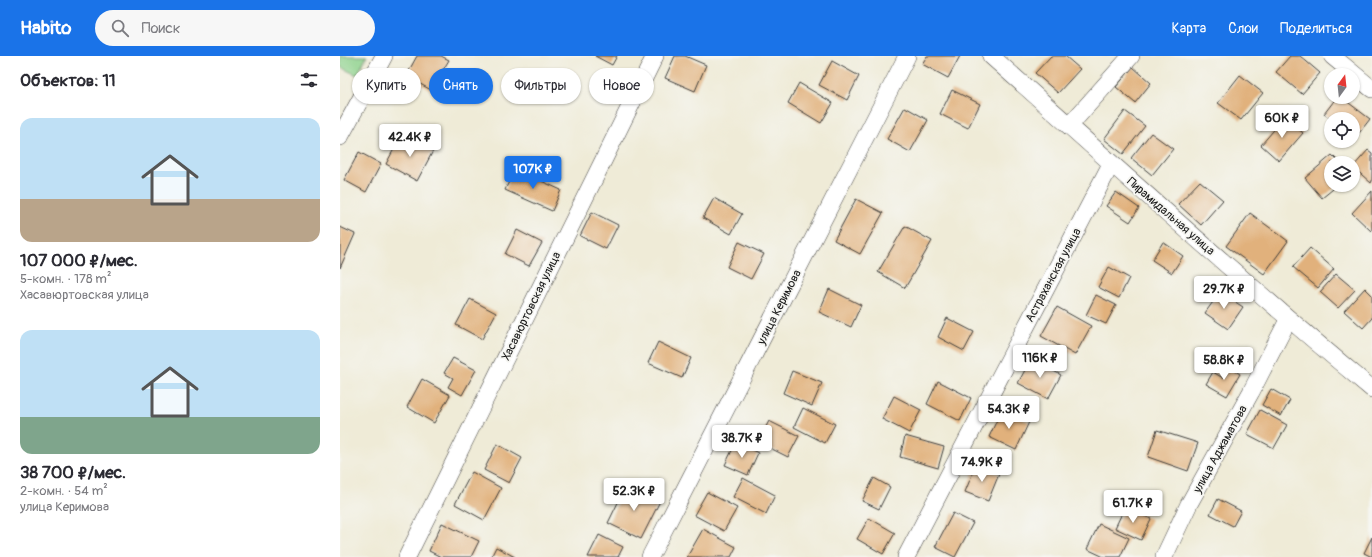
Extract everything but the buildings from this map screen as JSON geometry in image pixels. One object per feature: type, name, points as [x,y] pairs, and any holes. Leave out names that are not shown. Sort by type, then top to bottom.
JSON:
[{"type":"street","points":[[340,137],[384,56]]},
{"type":"street","name":"Хасавюртовская улица","points":[[407,557],[655,56]]},
{"type":"street","name":"улица Керимова","points":[[650,557],[907,56]]},
{"type":"street","name":"Пирамидальная улица","points":[[991,56],[1288,320],[1372,389]]},
{"type":"street","points":[[1069,126],[1131,56]]},
{"type":"street","points":[[1332,56],[1372,89]]},
{"type":"street","name":"Астраханская улица","points":[[906,557],[1111,164]]},
{"type":"street","name":"улица Аджаматова","points":[[1164,557],[1189,504],[1251,392],[1288,320]]},
{"type":"green space","points":[[340,56],[367,56],[361,68],[352,68],[352,73],[340,67]]}]
